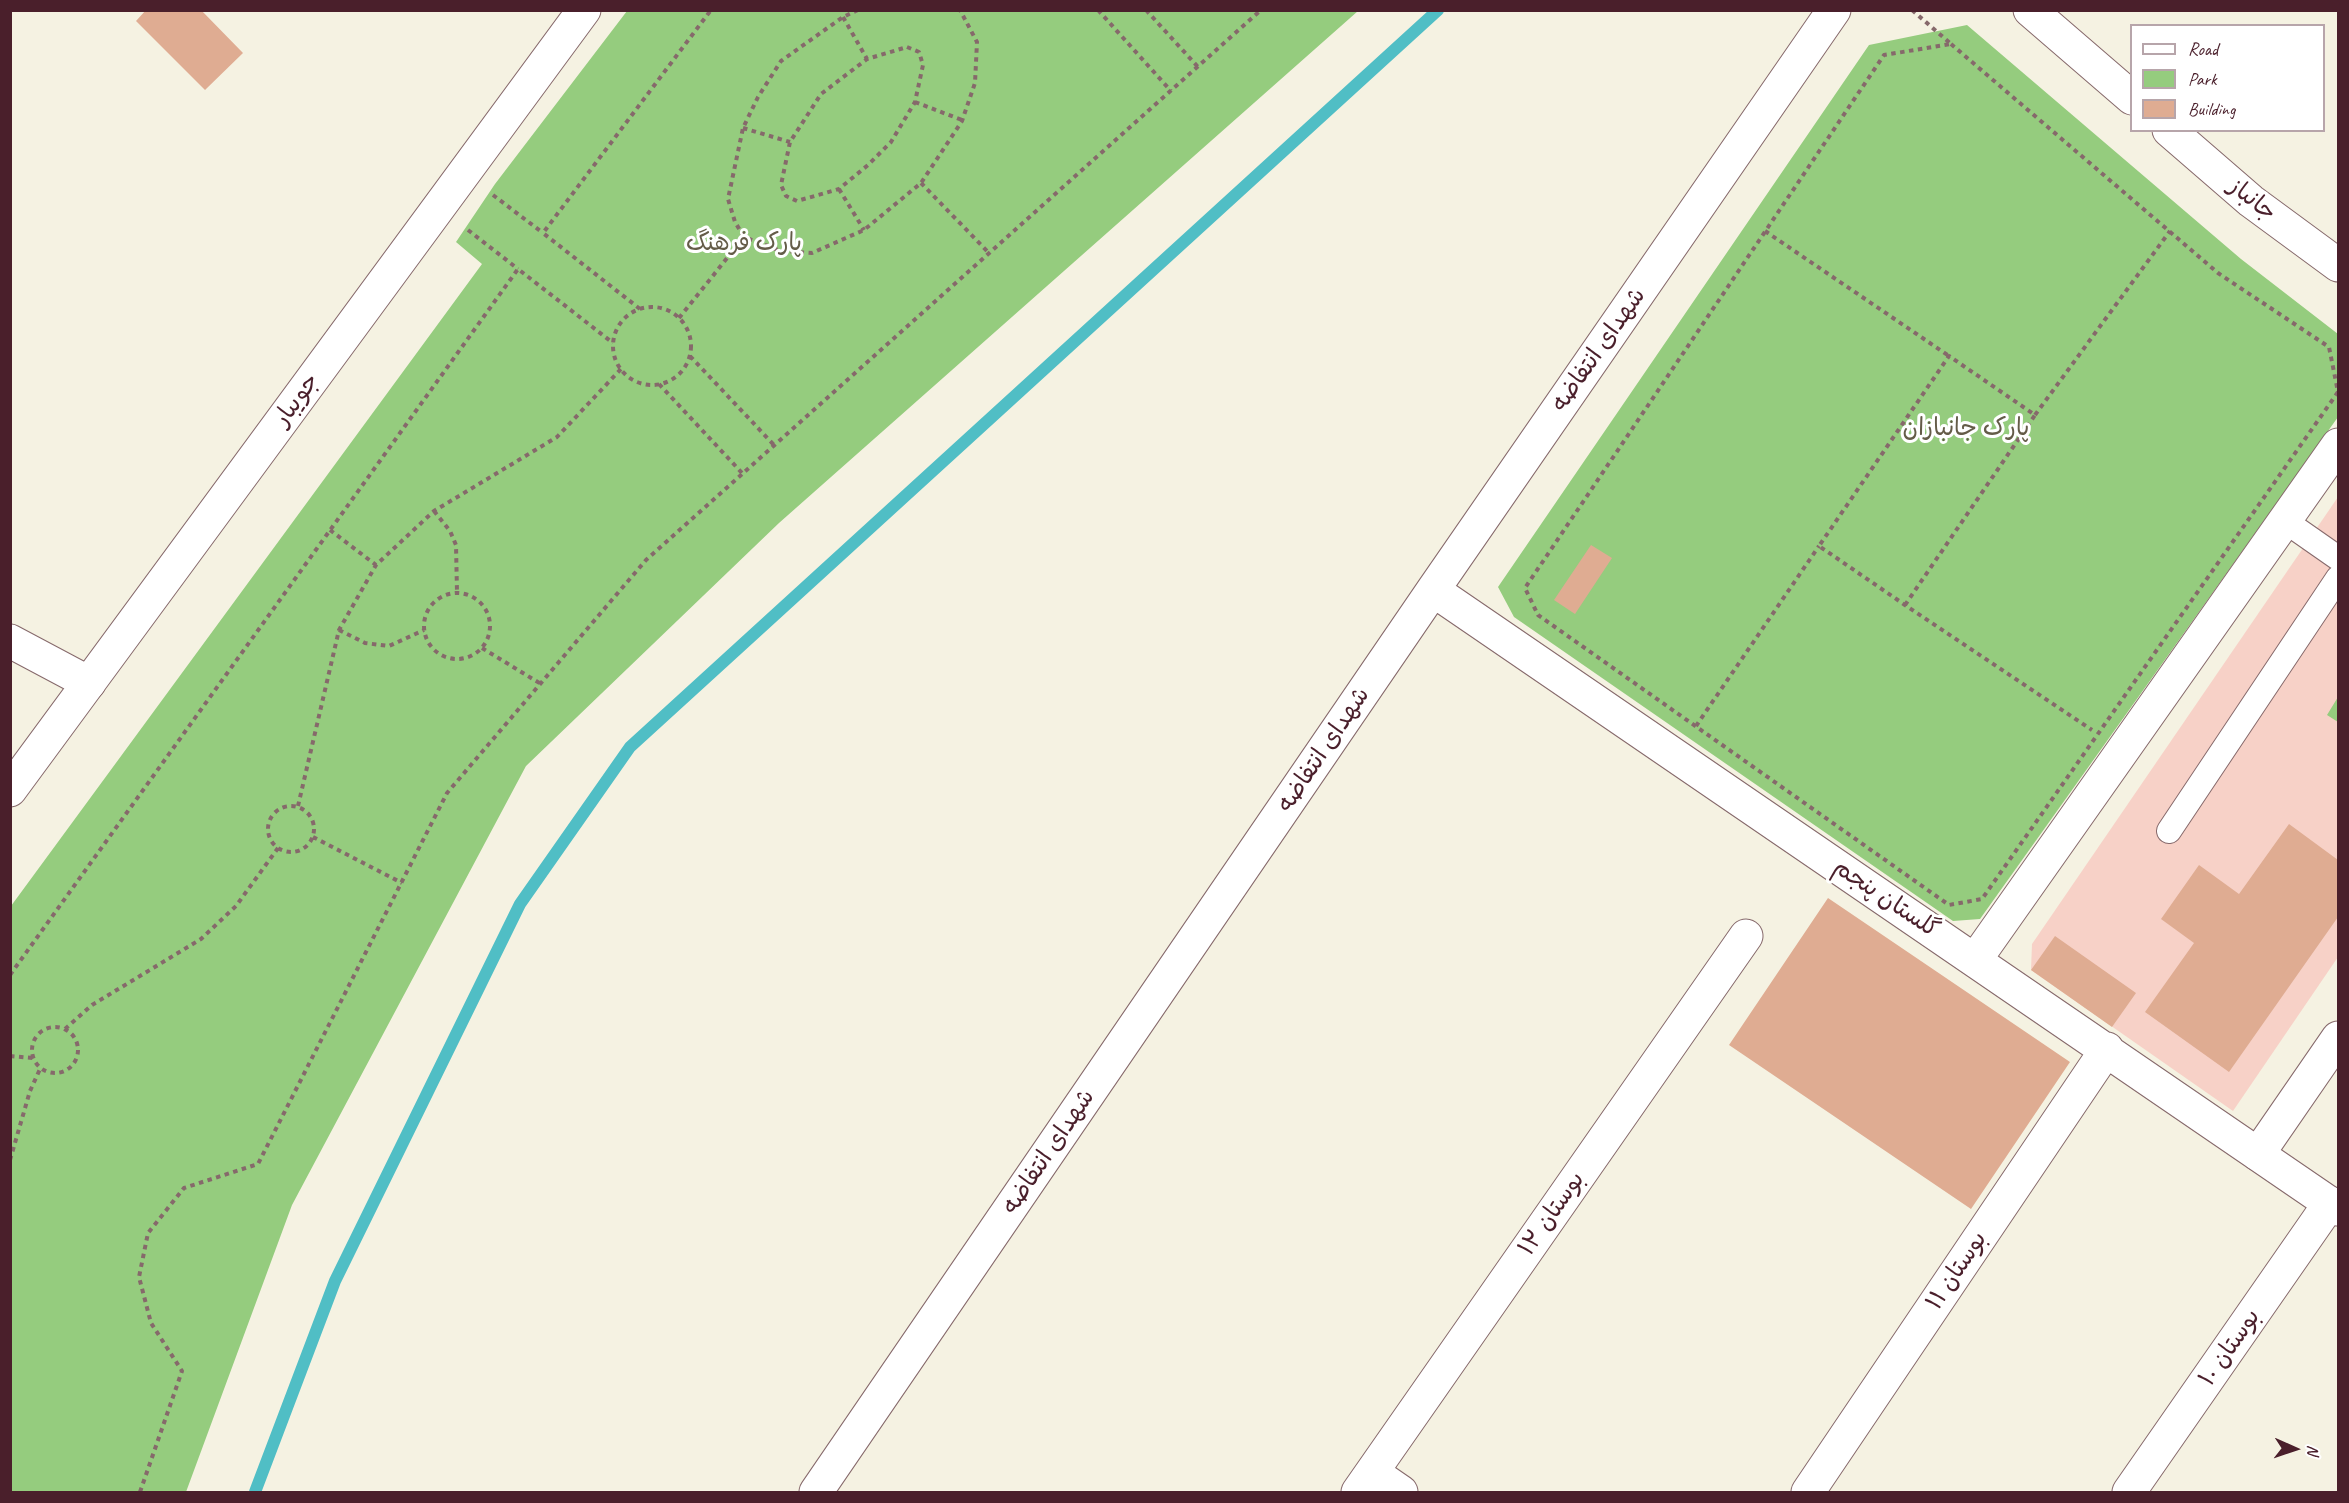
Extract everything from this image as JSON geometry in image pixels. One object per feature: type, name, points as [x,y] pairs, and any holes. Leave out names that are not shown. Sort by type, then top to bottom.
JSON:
[{"type":"street","name":"جویبار","points":[[10,790],[584,10]]},
{"type":"street","name":"شهدای انتفاضه","points":[[816,1492],[1433,590],[1834,10]]},
{"type":"street","points":[[2030,10],[2130,96]]},
{"type":"street","name":"جانباز","points":[[2171,132],[2251,201],[2338,265]]},
{"type":"street","points":[[1975,960],[2338,445]]},
{"type":"street","name":"گلستان پنجم","points":[[1433,590],[2334,1206]]},
{"type":"street","points":[[10,641],[89,683]]},
{"type":"street","name":"بوستان ۱۲","points":[[1365,1482],[1746,936]]},
{"type":"street","points":[[2258,1154],[2338,1038]]},
{"type":"street","name":"بوستان ۱۱","points":[[1808,1492],[2107,1049]]},
{"type":"street","name":"بوستان ۱۰","points":[[2129,1492],[2334,1206]]},
{"type":"street","points":[[1365,1482],[1401,1492]]},
{"type":"lane","points":[[2285,521],[2338,558]]},
{"type":"lane","points":[[2169,831],[2338,578]]},
{"type":"path","points":[[543,233],[711,10]]},
{"type":"path","points":[[858,10],[843,17],[781,61],[758,97],[743,128],[728,199],[735,222],[744,237],[781,251],[812,253],[864,230],[921,183],[962,121],[975,83],[977,42],[960,10]]},
{"type":"path","points":[[1098,10],[1171,91]]},
{"type":"path","points":[[1146,10],[1198,67]]},
{"type":"path","points":[[140,1492],[182,1371],[150,1323],[139,1277],[148,1233],[184,1188],[258,1164],[447,793],[646,560],[1261,10]]},
{"type":"path","points":[[1912,10],[1952,44],[2170,231],[2218,273],[2330,347],[2338,392],[1982,899],[1949,905],[1538,615],[1525,588],[1884,55],[1952,44]]},
{"type":"path","points":[[843,17],[867,59]]},
{"type":"path","points":[[907,47],[919,52],[922,66],[915,102],[891,142],[868,165],[838,189],[797,201],[786,196],[781,185],[790,142],[821,94],[867,59],[907,47]]},
{"type":"path","points":[[915,102],[962,121]]},
{"type":"path","points":[[743,128],[790,142]]},
{"type":"path","points":[[921,183],[989,254]]},
{"type":"path","points":[[838,189],[864,230]]},
{"type":"path","points":[[488,190],[640,309]]},
{"type":"path","points":[[461,225],[613,343]]},
{"type":"path","points":[[1765,231],[2034,415]]},
{"type":"path","points":[[1905,605],[2034,415],[2170,231]]},
{"type":"path","points":[[679,318],[744,237]]},
{"type":"path","points":[[10,975],[518,269]]},
{"type":"path","points":[[661,308],[679,318],[690,336],[690,356],[678,375],[670,381],[648,385],[638,382],[621,369],[616,361],[613,343],[622,321],[640,309],[661,308]]},
{"type":"path","points":[[690,356],[774,446]]},
{"type":"path","points":[[1696,727],[1949,356]]},
{"type":"path","points":[[298,806],[339,630],[376,566],[434,511],[557,437],[621,369]]},
{"type":"path","points":[[659,384],[743,474]]},
{"type":"path","points":[[434,511],[450,531],[456,545],[457,592]]},
{"type":"path","points":[[330,531],[376,566]]},
{"type":"path","points":[[1819,546],[2097,734]]},
{"type":"path","points":[[457,592],[478,599],[485,607],[490,628],[488,639],[482,648],[474,655],[463,658],[442,656],[433,649],[424,630],[424,619],[429,608],[446,594],[457,592]]},
{"type":"path","points":[[339,630],[365,643],[389,646],[424,630]]},
{"type":"path","points":[[482,648],[541,684]]},
{"type":"path","points":[[291,805],[298,806],[305,810],[314,822],[313,837],[304,848],[298,851],[291,852],[278,848],[269,837],[268,822],[277,809],[291,805]]},
{"type":"path","points":[[313,837],[402,883]]},
{"type":"path","points":[[65,1029],[92,1005],[201,939],[236,906],[278,848]]},
{"type":"path","points":[[50,1027],[65,1029],[76,1040],[78,1055],[75,1062],[63,1072],[48,1072],[40,1069],[33,1058],[32,1042],[42,1030],[50,1027]]},
{"type":"path","points":[[10,1056],[33,1058]]},
{"type":"path","points":[[10,1160],[30,1091],[40,1069]]},
{"type":"shaded area","points":[[2338,497],[2338,957],[2233,1111],[2031,970],[2032,944]]},
{"type":"green space","name":"پارک فرهنگ","points":[[627,11],[1358,11],[779,523],[526,766],[292,1205],[186,1492],[11,1492],[11,906],[482,264],[456,242],[495,184]]},
{"type":"green space","name":"پارک جانبازان","points":[[1967,25],[2241,259],[2338,334],[2338,417],[1980,919],[1953,921],[1514,617],[1498,587],[1869,45]]},
{"type":"green space","points":[[2338,697],[2338,722],[2327,715]]},
{"type":"building","points":[[146,10],[201,10],[243,53],[205,90],[136,21]]},
{"type":"building","points":[[1591,545],[1612,558],[1575,614],[1554,600]]},
{"type":"building","points":[[2289,824],[2338,860],[2338,917],[2229,1072],[2145,1012],[2194,943],[2161,919],[2199,865],[2239,894]]},
{"type":"building","points":[[1828,898],[2070,1062],[1971,1209],[1729,1045]]},
{"type":"building","points":[[2055,936],[2136,993],[2112,1027],[2031,970]]},
{"type":"waterway","points":[[255,1492],[335,1281],[520,904],[630,747],[1438,10]]}]
